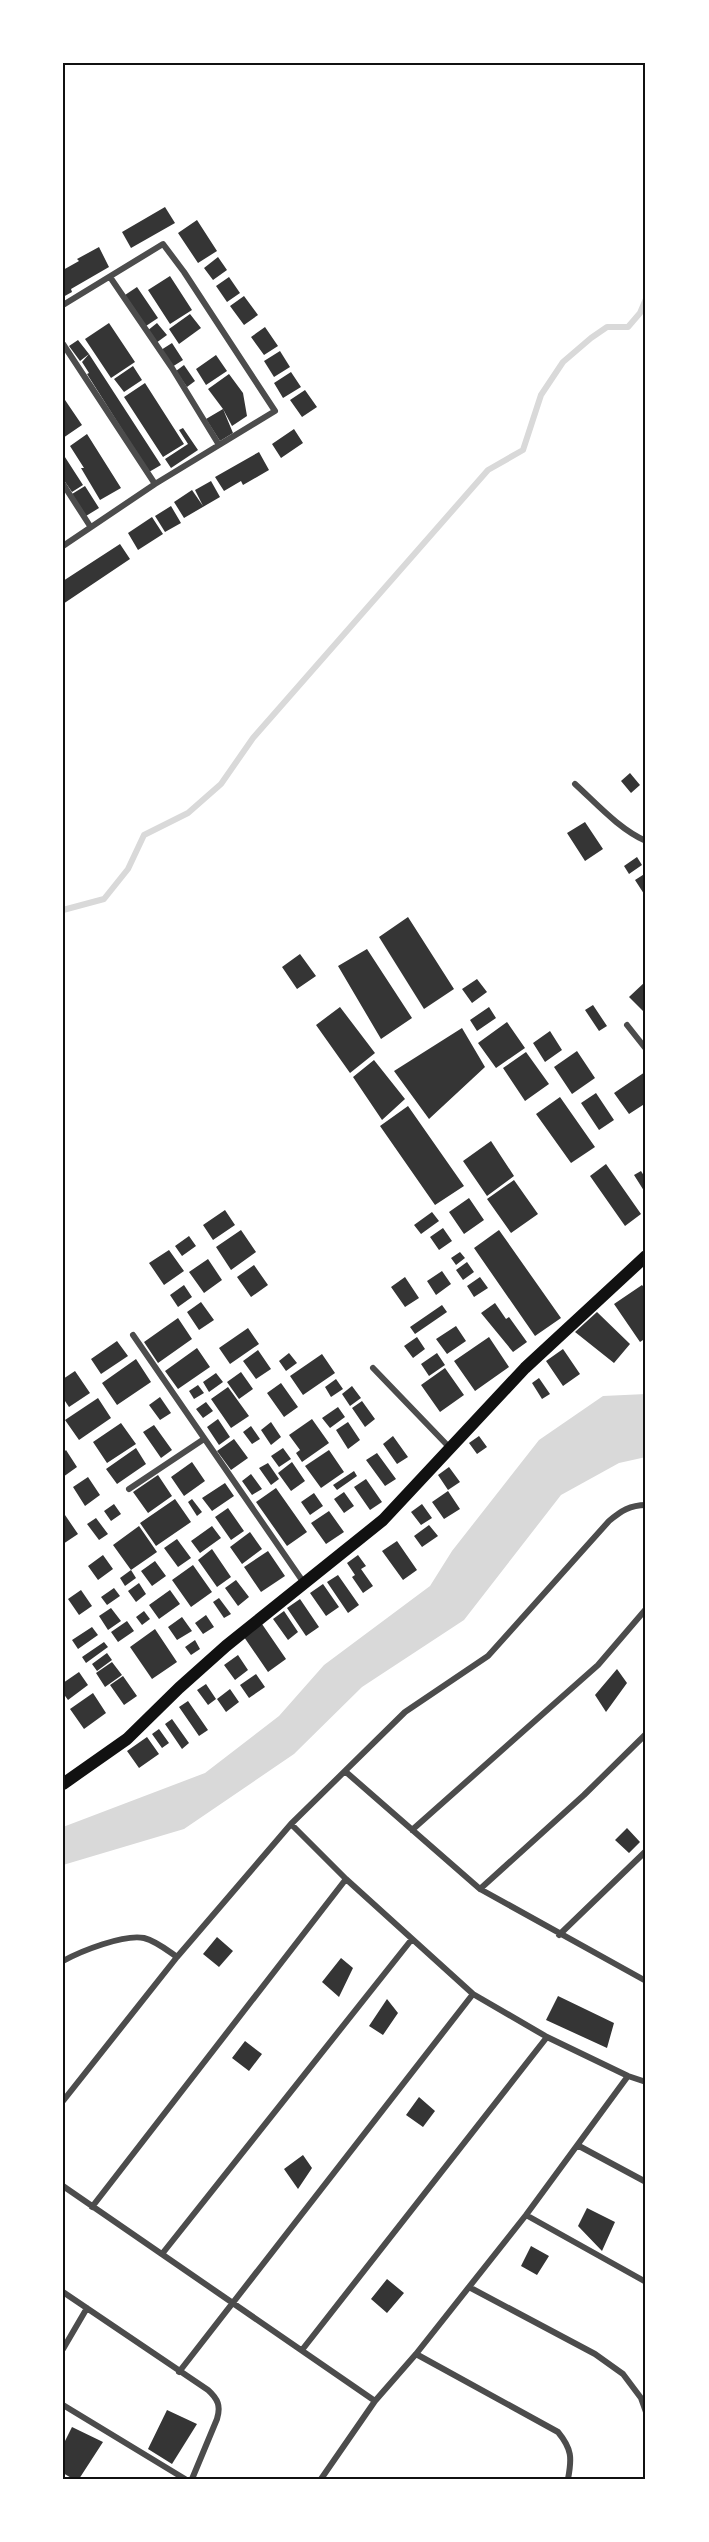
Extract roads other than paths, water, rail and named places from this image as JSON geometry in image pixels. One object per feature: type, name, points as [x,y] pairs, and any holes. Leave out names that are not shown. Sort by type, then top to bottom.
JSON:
[{"type":"main road","points":[[63,1784],[127,1739],[226,1646],[383,1520],[525,1368],[646,1256]]},
{"type":"street","points":[[63,305],[163,244],[203,300],[275,411],[155,484],[63,546]]},
{"type":"street","points":[[110,276],[172,368],[219,445]]},
{"type":"street","points":[[63,344],[155,484]]},
{"type":"street","points":[[63,484],[90,526]]},
{"type":"street","points":[[575,784],[634,836],[646,841]]},
{"type":"street","points":[[627,1025],[646,1048]]},
{"type":"street","points":[[133,1335],[304,1583]]},
{"type":"street","points":[[373,1368],[450,1449]]},
{"type":"street","points":[[129,1489],[204,1439]]},
{"type":"street","points":[[63,2101],[177,1957],[291,1824],[405,1712],[488,1656],[609,1521],[633,1505],[646,1505]]},
{"type":"street","points":[[412,1830],[598,1665],[646,1609]]},
{"type":"street","points":[[480,1889],[584,1795],[646,1734]]},
{"type":"street","points":[[346,1772],[480,1889],[646,1981]]},
{"type":"street","points":[[291,1824],[346,1879],[473,1994],[547,2037],[628,2076],[646,2082]]},
{"type":"street","points":[[560,1935],[646,1851]]},
{"type":"street","points":[[92,2206],[346,1879]]},
{"type":"street","points":[[63,1961],[131,1938],[144,1938],[177,1957]]},
{"type":"street","points":[[162,2254],[412,1939]]},
{"type":"street","points":[[638,1977],[646,1970]]},
{"type":"street","points":[[179,2372],[473,1994]]},
{"type":"street","points":[[302,2350],[547,2037]]},
{"type":"street","points":[[321,2479],[375,2401],[416,2354],[526,2215],[579,2146],[628,2076]]},
{"type":"street","points":[[579,2146],[646,2182]]},
{"type":"street","points":[[63,2186],[375,2401]]},
{"type":"street","points":[[526,2215],[646,2282]]},
{"type":"street","points":[[469,2287],[595,2354],[623,2374],[640,2398],[646,2412]]},
{"type":"street","points":[[63,2292],[208,2390],[218,2402],[220,2409],[217,2419],[192,2479]]},
{"type":"street","points":[[63,2349],[87,2308]]},
{"type":"street","points":[[416,2354],[558,2433],[568,2444],[571,2460],[568,2479]]},
{"type":"street","points":[[63,2405],[185,2479]]},
{"type":"waterway","points":[[63,910],[104,899],[128,869],[144,835],[188,813],[221,784],[253,738],[488,470],[523,450],[541,395],[563,362],[607,327],[628,327],[640,313],[646,299]]}]
